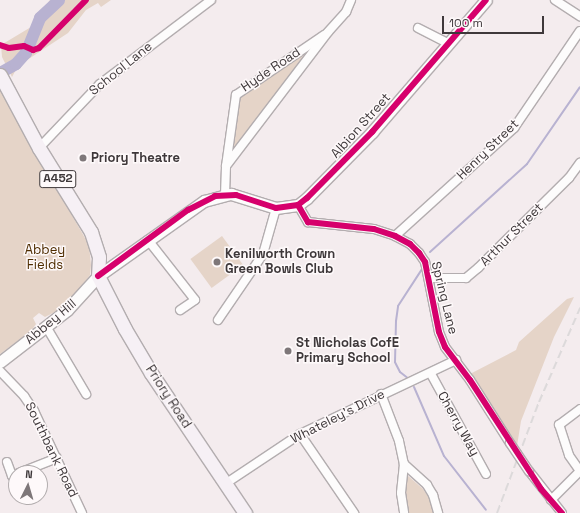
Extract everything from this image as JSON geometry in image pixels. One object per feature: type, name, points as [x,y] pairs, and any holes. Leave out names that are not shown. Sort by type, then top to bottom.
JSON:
[{"type":"main road","name":"A452","points":[[2,80],[39,148],[91,232],[99,257],[98,276]]},
{"type":"main road","name":"Priory Road","points":[[98,276],[146,364],[245,513]]},
{"type":"street","name":"School Lane","points":[[39,148],[100,84],[211,0]]},
{"type":"street","name":"Hyde Road","points":[[226,166],[328,32],[346,12],[351,0]]},
{"type":"street","name":"Albion Street","points":[[298,205],[320,187],[372,132],[486,0]]},
{"type":"street","points":[[556,0],[580,16]]},
{"type":"street","points":[[418,28],[449,44]]},
{"type":"street","name":"Henry Street","points":[[395,236],[514,128],[580,31]]},
{"type":"street","name":"Hyde Road","points":[[225,195],[226,166],[236,95],[328,32]]},
{"type":"street","name":"Arthur Street","points":[[429,278],[466,278],[569,178],[580,163]]},
{"type":"street","points":[[225,195],[244,197],[276,208],[298,205]]},
{"type":"street","name":"Abbey Hill","points":[[0,362],[47,328],[90,288],[98,276],[194,207],[225,195]]},
{"type":"street","name":"Spring Lane","points":[[298,205],[308,222],[374,230],[395,236],[410,244],[419,253],[425,262],[439,332],[445,347],[456,360],[529,470],[562,513]]},
{"type":"street","points":[[218,320],[264,254],[276,208]]},
{"type":"street","points":[[148,240],[195,300],[180,310]]},
{"type":"street","points":[[47,328],[86,394]]},
{"type":"street","name":"Whateley's Drive","points":[[225,484],[300,434],[381,394],[431,374],[456,360]]},
{"type":"street","name":"Southbank Road","points":[[0,371],[24,396],[34,410],[82,513]]},
{"type":"street","name":"Cherry Way","points":[[431,374],[486,474]]},
{"type":"street","points":[[381,394],[399,442],[404,464],[401,493],[404,513]]},
{"type":"street","points":[[551,500],[580,471],[569,455],[556,422],[580,409]]},
{"type":"street","points":[[300,434],[354,513]]},
{"type":"street","points":[[39,465],[57,458]]},
{"type":"street","points":[[404,464],[427,485],[433,495],[438,513]]},
{"type":"green space","points":[[50,0],[111,0],[101,7],[98,3],[86,10],[68,33],[18,66],[12,77],[2,57],[1,45],[31,27]]},
{"type":"green space","points":[[314,44],[230,157],[237,99]]},
{"type":"green space","name":"Abbey Fields","points":[[0,90],[89,245],[91,265],[90,275],[81,287],[57,311],[45,317],[39,313],[33,318],[36,324],[31,331],[0,354]]},
{"type":"green space","name":"Kenilworth Crown Green Bowls Club","points":[[222,236],[243,265],[212,288],[190,259]]},
{"type":"green space","points":[[574,297],[554,337],[521,421],[517,446],[470,374],[516,350],[519,342],[567,299]]},
{"type":"green space","points":[[407,475],[423,489],[431,501],[434,513],[407,513],[404,494]]},
{"type":"waterway","points":[[0,73],[16,64],[26,53],[40,18],[59,0]]},
{"type":"waterway","points":[[430,252],[527,164],[580,87]]},
{"type":"waterway","points":[[409,379],[400,372],[395,362],[396,321],[398,306],[422,269]]},
{"type":"waterway","points":[[414,387],[444,456],[486,510]]},
{"type":"railway","points":[[497,513],[539,402],[580,308]]},
{"type":"cycle path","points":[[0,45],[9,48],[24,46],[33,50],[39,48],[86,0]]},
{"type":"cycle path","points":[[98,276],[188,210],[215,196],[236,195],[276,208],[298,205],[307,198],[372,132],[486,0]]},
{"type":"cycle path","points":[[298,205],[308,222],[374,229],[395,236],[410,244],[419,253],[425,262],[439,332],[445,347],[470,380],[541,489],[562,513]]},
{"type":"place","name":"Priory Theatre","points":[[83,158]]},
{"type":"place","name":"Kenilworth Crown Green Bowls Club","points":[[217,262]]},
{"type":"place","name":"St Nicholas CofE Primary School","points":[[288,351]]}]
